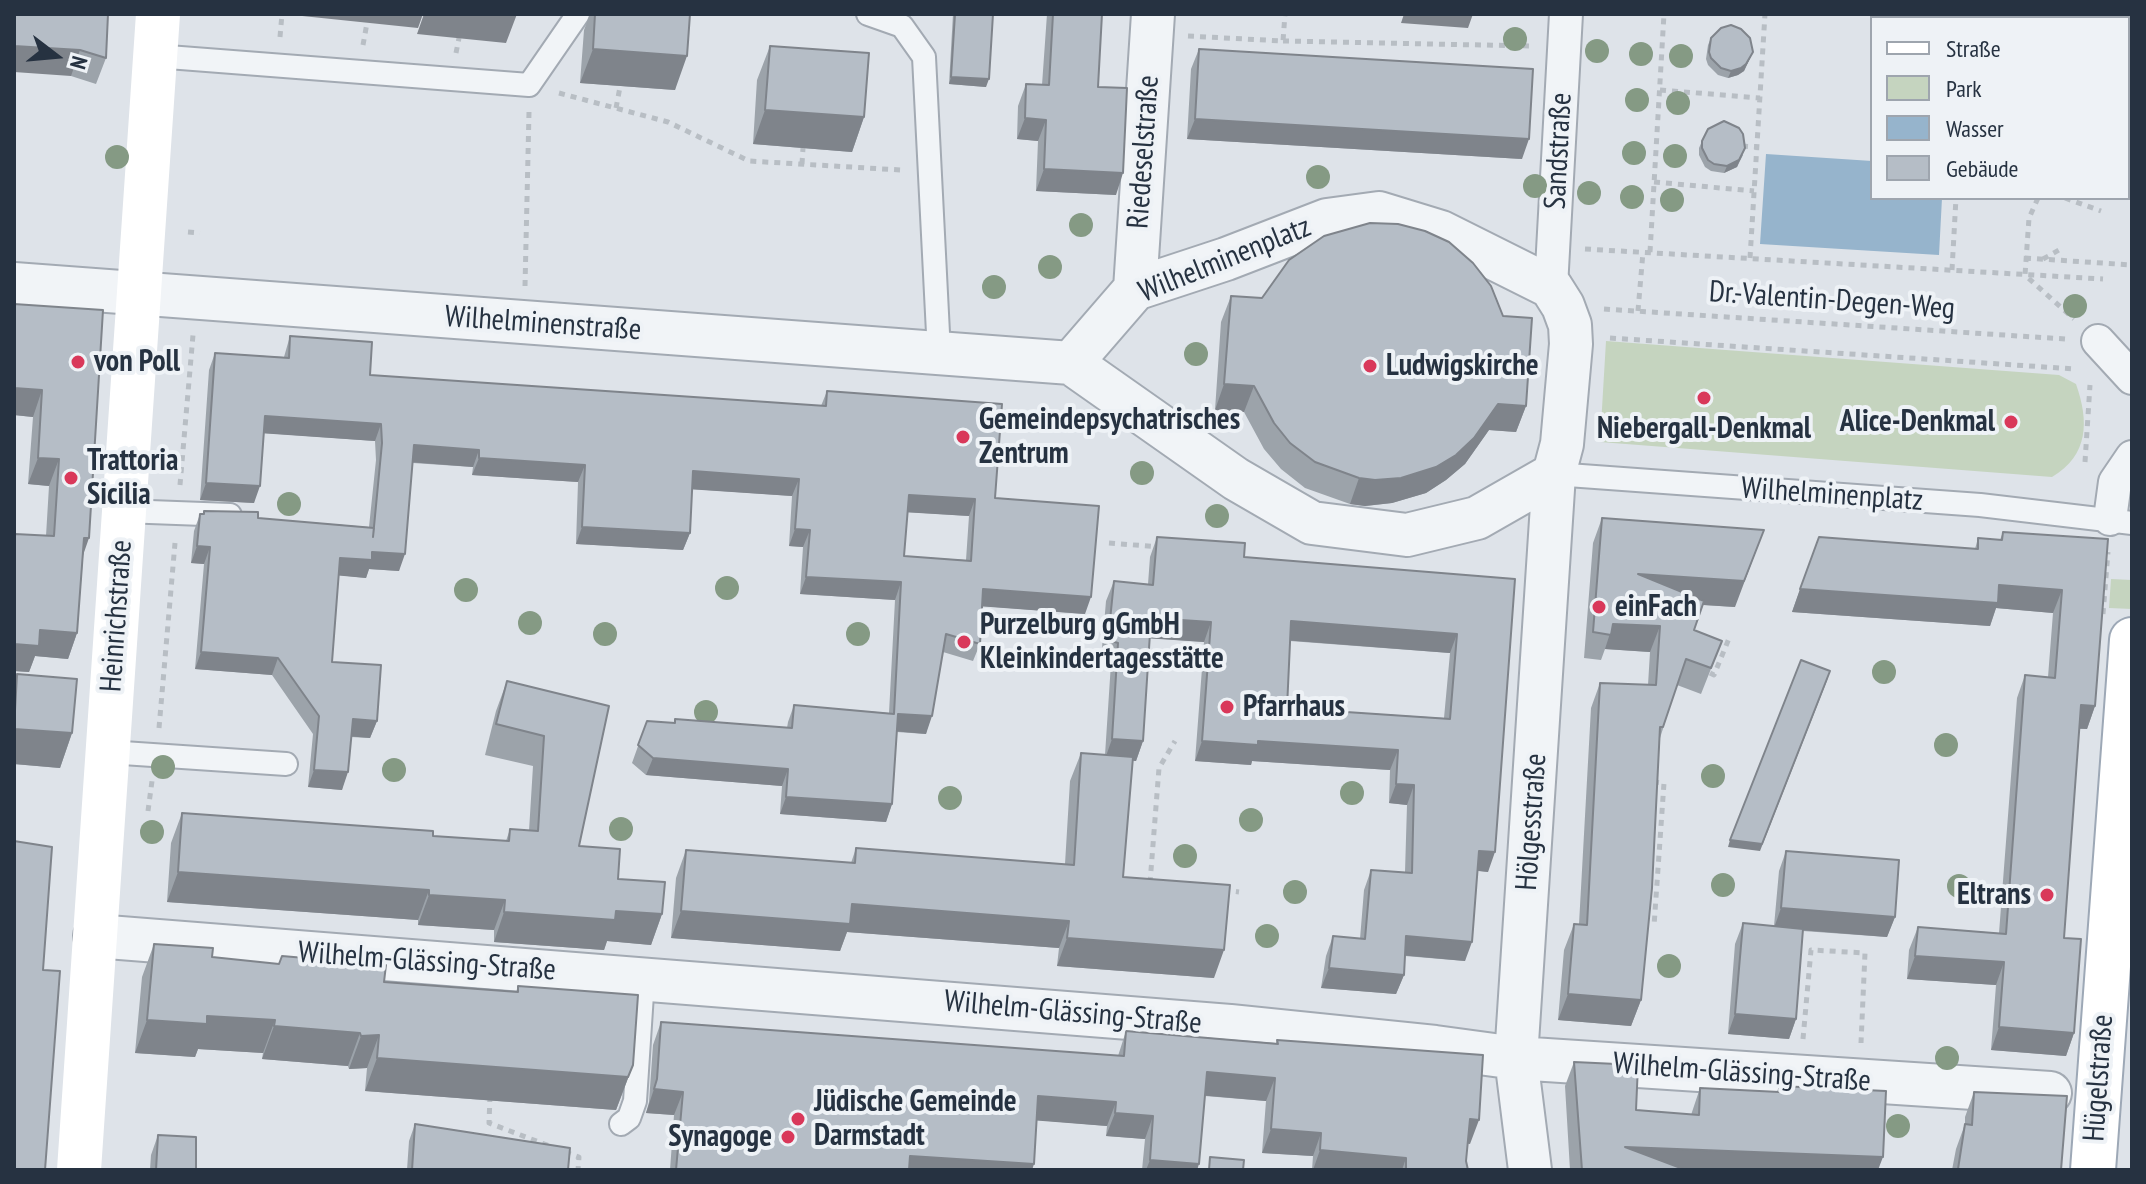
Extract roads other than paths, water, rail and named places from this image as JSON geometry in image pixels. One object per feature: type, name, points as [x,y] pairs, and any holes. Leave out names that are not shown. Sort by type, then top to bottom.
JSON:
[{"type":"main road","name":"Heinrichstraße","points":[[79,1170],[156,35]]},
{"type":"main road","name":"Hügelstraße","points":[[2093,1170],[2119,973],[2132,640]]},
{"type":"street","name":"Sandstraße","points":[[1556,280],[1566,14]]},
{"type":"street","name":"Riedeselstraße","points":[[1135,289],[1166,25]]},
{"type":"street","name":"Wilhelminenplatz","points":[[1071,363],[1135,289],[1226,259],[1327,220],[1379,213],[1441,232],[1556,280]]},
{"type":"street","points":[[1071,363],[1236,479],[1312,523],[1407,535],[1477,518],[1554,474],[1562,444],[1571,344],[1570,325],[1556,280]]},
{"type":"street","name":"Wilhelminenstraße","points":[[14,284],[1071,363]]},
{"type":"street","points":[[2098,341],[2132,378]]},
{"type":"street","name":"Wilhelminenplatz","points":[[2121,521],[2115,482],[2132,457]]},
{"type":"street","name":"Hölgesstraße","points":[[1530,1170],[1516,1058],[1554,474]]},
{"type":"street","name":"Wilhelm-Glässing-Straße","points":[[95,936],[1230,1026],[1516,1058],[2050,1093]]},
{"type":"lane","points":[[156,35],[529,85],[578,14]]},
{"type":"lane","points":[[868,14],[902,26],[924,57],[939,353]]},
{"type":"lane","name":"Wilhelminenplatz","points":[[1554,474],[1980,505],[2121,521]]},
{"type":"lane","points":[[123,511],[250,516]]},
{"type":"lane","points":[[108,752],[286,764]]},
{"type":"lane","points":[[621,1124],[629,1118],[635,1101],[643,979]]},
{"type":"water","points":[[1766,154],[1870,161],[1870,200],[1942,200],[1939,255],[1760,244]]},
{"type":"place","name":"von Poll","points":[[78,362]]},
{"type":"place","name":"Ludwigskirche","points":[[1370,366]]},
{"type":"place","name":"Niebergall-Denkmal","points":[[1704,398]]},
{"type":"place","name":"Alice-Denkmal","points":[[2011,422]]},
{"type":"place","name":"Gemeindepsychatrisches Zentrum","points":[[963,437]]},
{"type":"place","name":"Trattoria Sicilia","points":[[71,478]]},
{"type":"place","name":"einFach","points":[[1599,607]]},
{"type":"place","name":"Purzelburg gGmbH Kleinkindertagesstätte","points":[[964,642]]},
{"type":"place","name":"Pfarrhaus","points":[[1227,707]]},
{"type":"place","name":"Eltrans","points":[[2047,895]]},
{"type":"place","name":"Jüdische Gemeinde Darmstadt","points":[[798,1119]]},
{"type":"place","name":"Synagoge","points":[[788,1137]]}]
